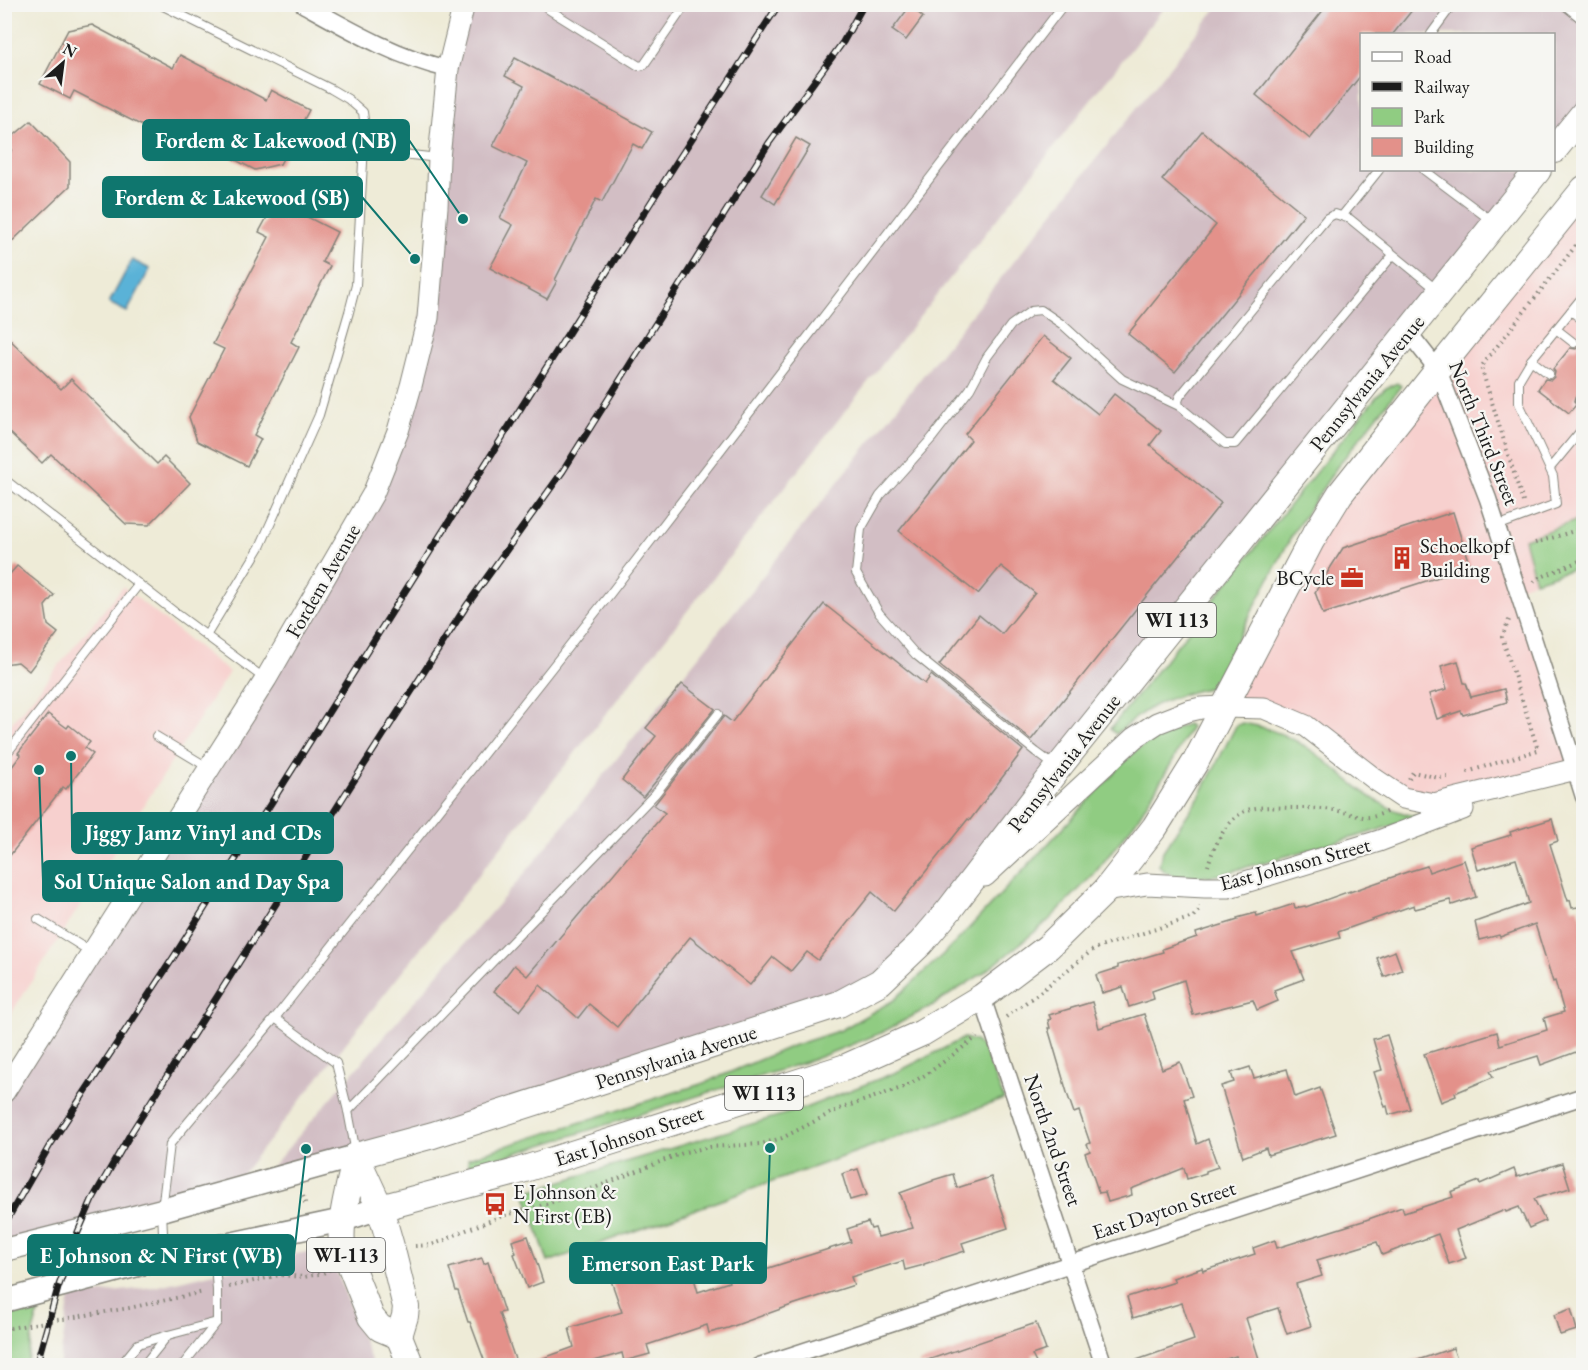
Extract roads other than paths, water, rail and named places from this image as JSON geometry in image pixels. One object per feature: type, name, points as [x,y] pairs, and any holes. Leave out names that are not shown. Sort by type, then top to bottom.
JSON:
[{"type":"main road","points":[[1555,149],[1584,113]]},
{"type":"main road","name":"Pennsylvania Avenue","points":[[356,1156],[433,1135],[839,1004],[880,982],[921,944],[949,910],[1058,768],[1537,171]]},
{"type":"main road","name":"WI 113","points":[[1105,891],[1155,827],[1196,761],[1311,541],[1340,494],[1584,189]]},
{"type":"main road","name":"East Johnson Street","points":[[4,1301],[164,1258],[343,1220],[512,1173],[846,1067],[922,1033],[982,997],[1048,946],[1105,891]]},
{"type":"main road","points":[[4,1250],[162,1210],[356,1156],[380,1208],[392,1250],[406,1307],[399,1336],[411,1365]]},
{"type":"main road","name":"WI-113","points":[[356,1156],[343,1220],[342,1244],[371,1317],[380,1329],[399,1336]]},
{"type":"street","points":[[303,4],[383,47],[448,69]]},
{"type":"street","name":"Fordem Avenue","points":[[7,1080],[92,952],[266,679],[373,494],[398,431],[428,318],[439,158],[448,69],[464,4]]},
{"type":"street","name":"North Third Street","points":[[1408,332],[1438,370],[1488,499],[1569,746],[1579,768],[1584,796]]},
{"type":"street","name":"East Johnson Street","points":[[949,910],[1134,738],[1158,723],[1201,708],[1224,706],[1264,708],[1306,726],[1403,798],[1434,804],[1579,768]]},
{"type":"street","name":"East Johnson Street","points":[[1105,891],[1147,884],[1229,886],[1379,841],[1548,777]]},
{"type":"street","name":"North 2nd Street","points":[[982,997],[1104,1365]]},
{"type":"street","name":"East Dayton Street","points":[[759,1365],[1584,1096]]},
{"type":"lane","points":[[159,4],[348,99],[363,112],[365,128],[356,285],[319,415],[260,547],[206,636]]},
{"type":"lane","points":[[545,5],[639,66],[644,65],[686,4]]},
{"type":"lane","points":[[164,1258],[162,1210],[170,1144],[275,1018],[610,594],[1064,4]]},
{"type":"lane","points":[[1432,33],[1453,4]]},
{"type":"lane","points":[[1563,4],[1584,21]]},
{"type":"lane","points":[[363,150],[439,158]]},
{"type":"lane","points":[[1342,216],[1378,171]]},
{"type":"lane","points":[[1425,171],[1495,223]]},
{"type":"lane","points":[[1179,406],[1180,396],[1327,218],[1335,214],[1350,219],[1439,292]]},
{"type":"lane","points":[[1058,768],[916,655],[879,613],[856,573],[861,529],[880,496],[932,438],[970,388],[987,357],[1011,326],[1031,311],[1041,310],[1063,325],[1122,379],[1179,406],[1225,444],[1235,444],[1393,255]]},
{"type":"lane","points":[[1497,526],[1556,504],[1553,476],[1519,403],[1520,380],[1531,360],[1584,295]]},
{"type":"lane","points":[[1571,311],[1584,321]]},
{"type":"lane","points":[[1556,329],[1574,343]]},
{"type":"lane","points":[[1531,360],[1549,374]]},
{"type":"lane","points":[[1550,468],[1584,427]]},
{"type":"lane","points":[[4,479],[206,636],[266,679]]},
{"type":"lane","points":[[4,757],[139,584]]},
{"type":"lane","points":[[348,1111],[655,794],[718,714]]},
{"type":"lane","points":[[156,736],[209,768]]},
{"type":"lane","points":[[38,919],[92,952]]},
{"type":"lane","points":[[275,1018],[336,1063],[356,1156]]},
{"type":"lane","points":[[182,1365],[218,1322],[214,1247]]},
{"type":"lane","points":[[120,1365],[138,1344],[218,1322]]},
{"type":"lane","points":[[142,1365],[168,1335]]},
{"type":"water","points":[[132,260],[150,269],[127,312],[109,303]]},
{"type":"railway","points":[[4,1225],[50,1145],[175,955],[658,191],[779,4]]},
{"type":"railway","points":[[36,1366],[58,1288],[78,1232],[92,1200],[131,1133],[467,605],[563,471],[769,143],[843,42],[864,4]]},
{"type":"place","name":"Fordem & Lakewood (NB)","points":[[463,219]]},
{"type":"place","name":"Fordem & Lakewood (SB)","points":[[415,259]]},
{"type":"place","name":"Schoelkopf Building","points":[[1402,558]]},
{"type":"place","name":"BCycle","points":[[1352,578]]},
{"type":"place","name":"Jiggy Jamz Vinyl and CDs","points":[[71,756]]},
{"type":"place","name":"Sol Unique Salon and Day Spa","points":[[39,770]]},
{"type":"place","name":"Emerson East Park","points":[[770,1148]]},
{"type":"place","name":"E Johnson & N First (WB)","points":[[306,1149]]},
{"type":"place","name":"E Johnson & N First (EB)","points":[[495,1204]]}]
